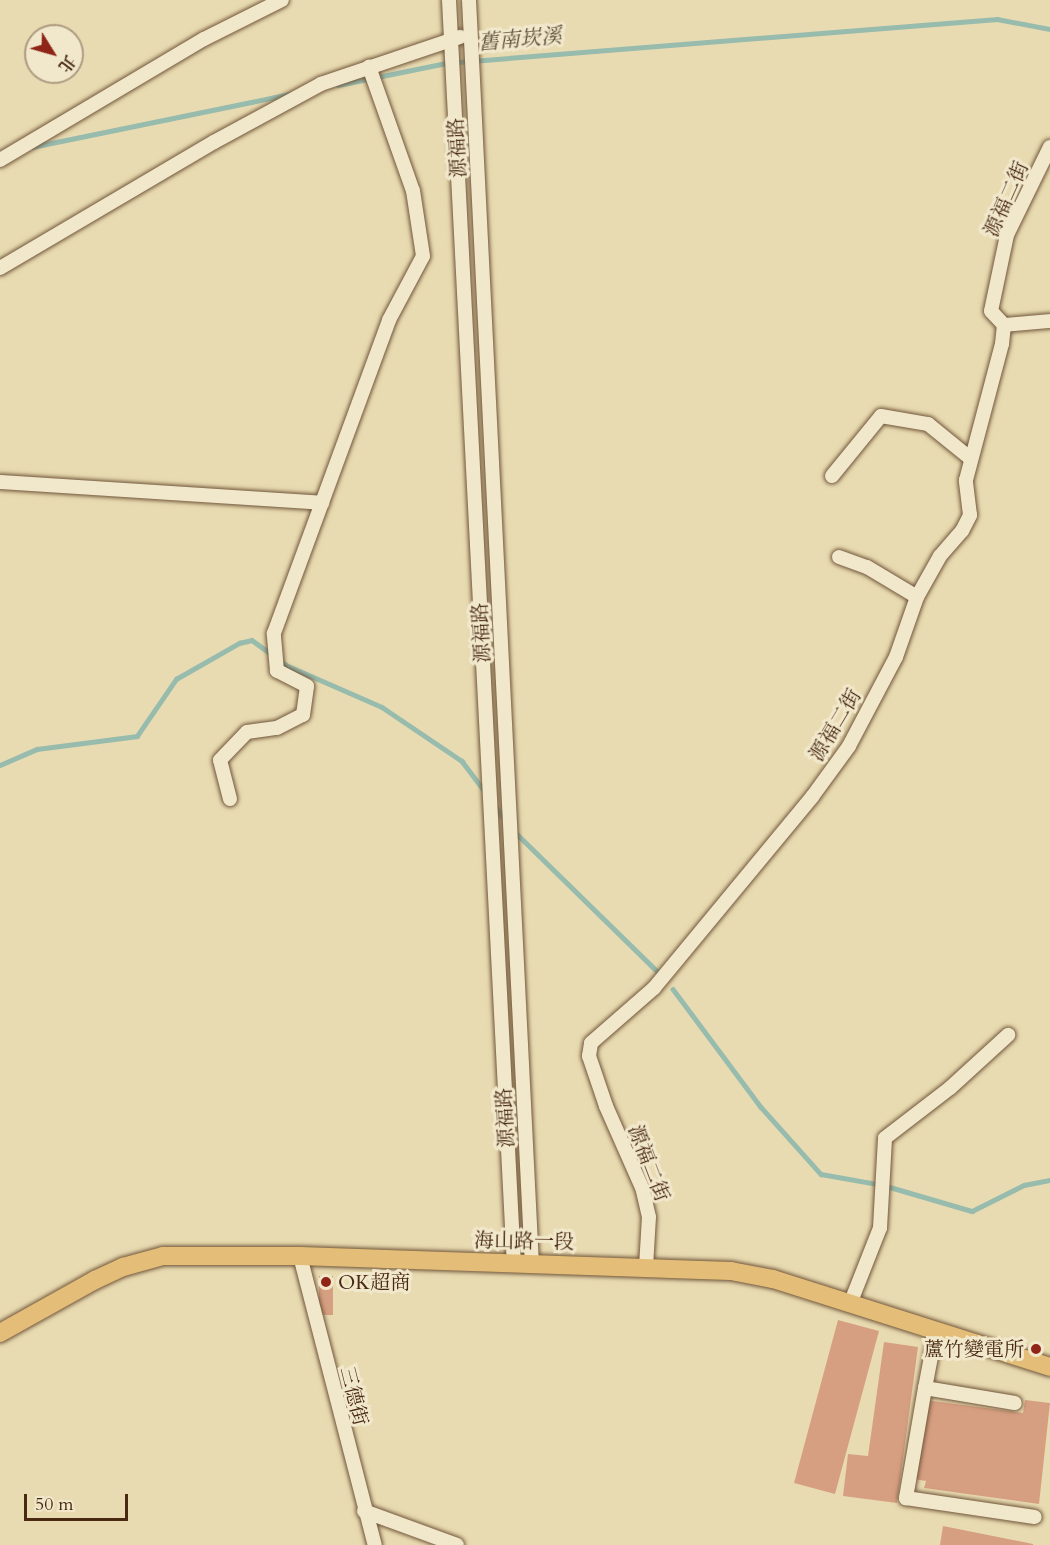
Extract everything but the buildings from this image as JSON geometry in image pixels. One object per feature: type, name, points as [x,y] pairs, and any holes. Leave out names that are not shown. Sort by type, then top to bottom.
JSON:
[{"type":"main road","name":"海山路一段","points":[[0,1333],[104,1276],[163,1256],[300,1256],[646,1267],[731,1271],[773,1279],[1050,1367]]},
{"type":"street","points":[[0,160],[204,39],[282,0]]},
{"type":"street","name":"源福路","points":[[449,0],[523,1264]]},
{"type":"street","name":"源福路","points":[[469,0],[523,1264]]},
{"type":"street","points":[[0,268],[272,109],[321,84],[471,34]]},
{"type":"street","points":[[230,799],[220,760],[247,732],[277,728],[303,716],[307,686],[277,669],[273,650],[274,633],[389,320],[423,256],[413,191],[369,68]]},
{"type":"street","name":"源福二街","points":[[646,1267],[649,1217],[643,1190],[606,1106],[589,1056],[591,1043],[654,988],[818,789],[849,746],[896,657],[917,597],[970,515],[966,480],[1002,344],[1004,325],[991,311],[1007,236],[1050,147]]},
{"type":"street","points":[[1004,325],[1050,321]]},
{"type":"street","points":[[832,476],[881,416],[928,424],[971,459]]},
{"type":"street","points":[[0,482],[322,503]]},
{"type":"street","points":[[839,557],[867,567],[917,597]]},
{"type":"street","points":[[850,1304],[880,1228],[885,1138],[950,1088],[1008,1035]]},
{"type":"street","name":"三德街","points":[[300,1256],[364,1511],[375,1545]]},
{"type":"street","points":[[936,1331],[906,1498],[1035,1517]]},
{"type":"street","points":[[925,1388],[1015,1403]]},
{"type":"street","points":[[364,1511],[457,1545]]},
{"type":"waterway","name":"舊南崁溪","points":[[338,85],[446,63],[997,19],[1050,29]]},
{"type":"waterway","name":"舊南崁溪","points":[[32,147],[291,94]]},
{"type":"waterway","points":[[0,765],[37,749],[137,736],[176,679],[239,643],[252,640],[286,665],[382,707],[462,761],[486,793]]},
{"type":"waterway","points":[[494,804],[506,822]]},
{"type":"waterway","points":[[514,831],[661,975]]},
{"type":"waterway","points":[[673,989],[761,1107],[821,1174],[883,1185],[972,1211],[1024,1185],[1050,1180]]},
{"type":"place","name":"OK超商","points":[[326,1282]]},
{"type":"place","name":"蘆竹變電所","points":[[1036,1349]]}]
